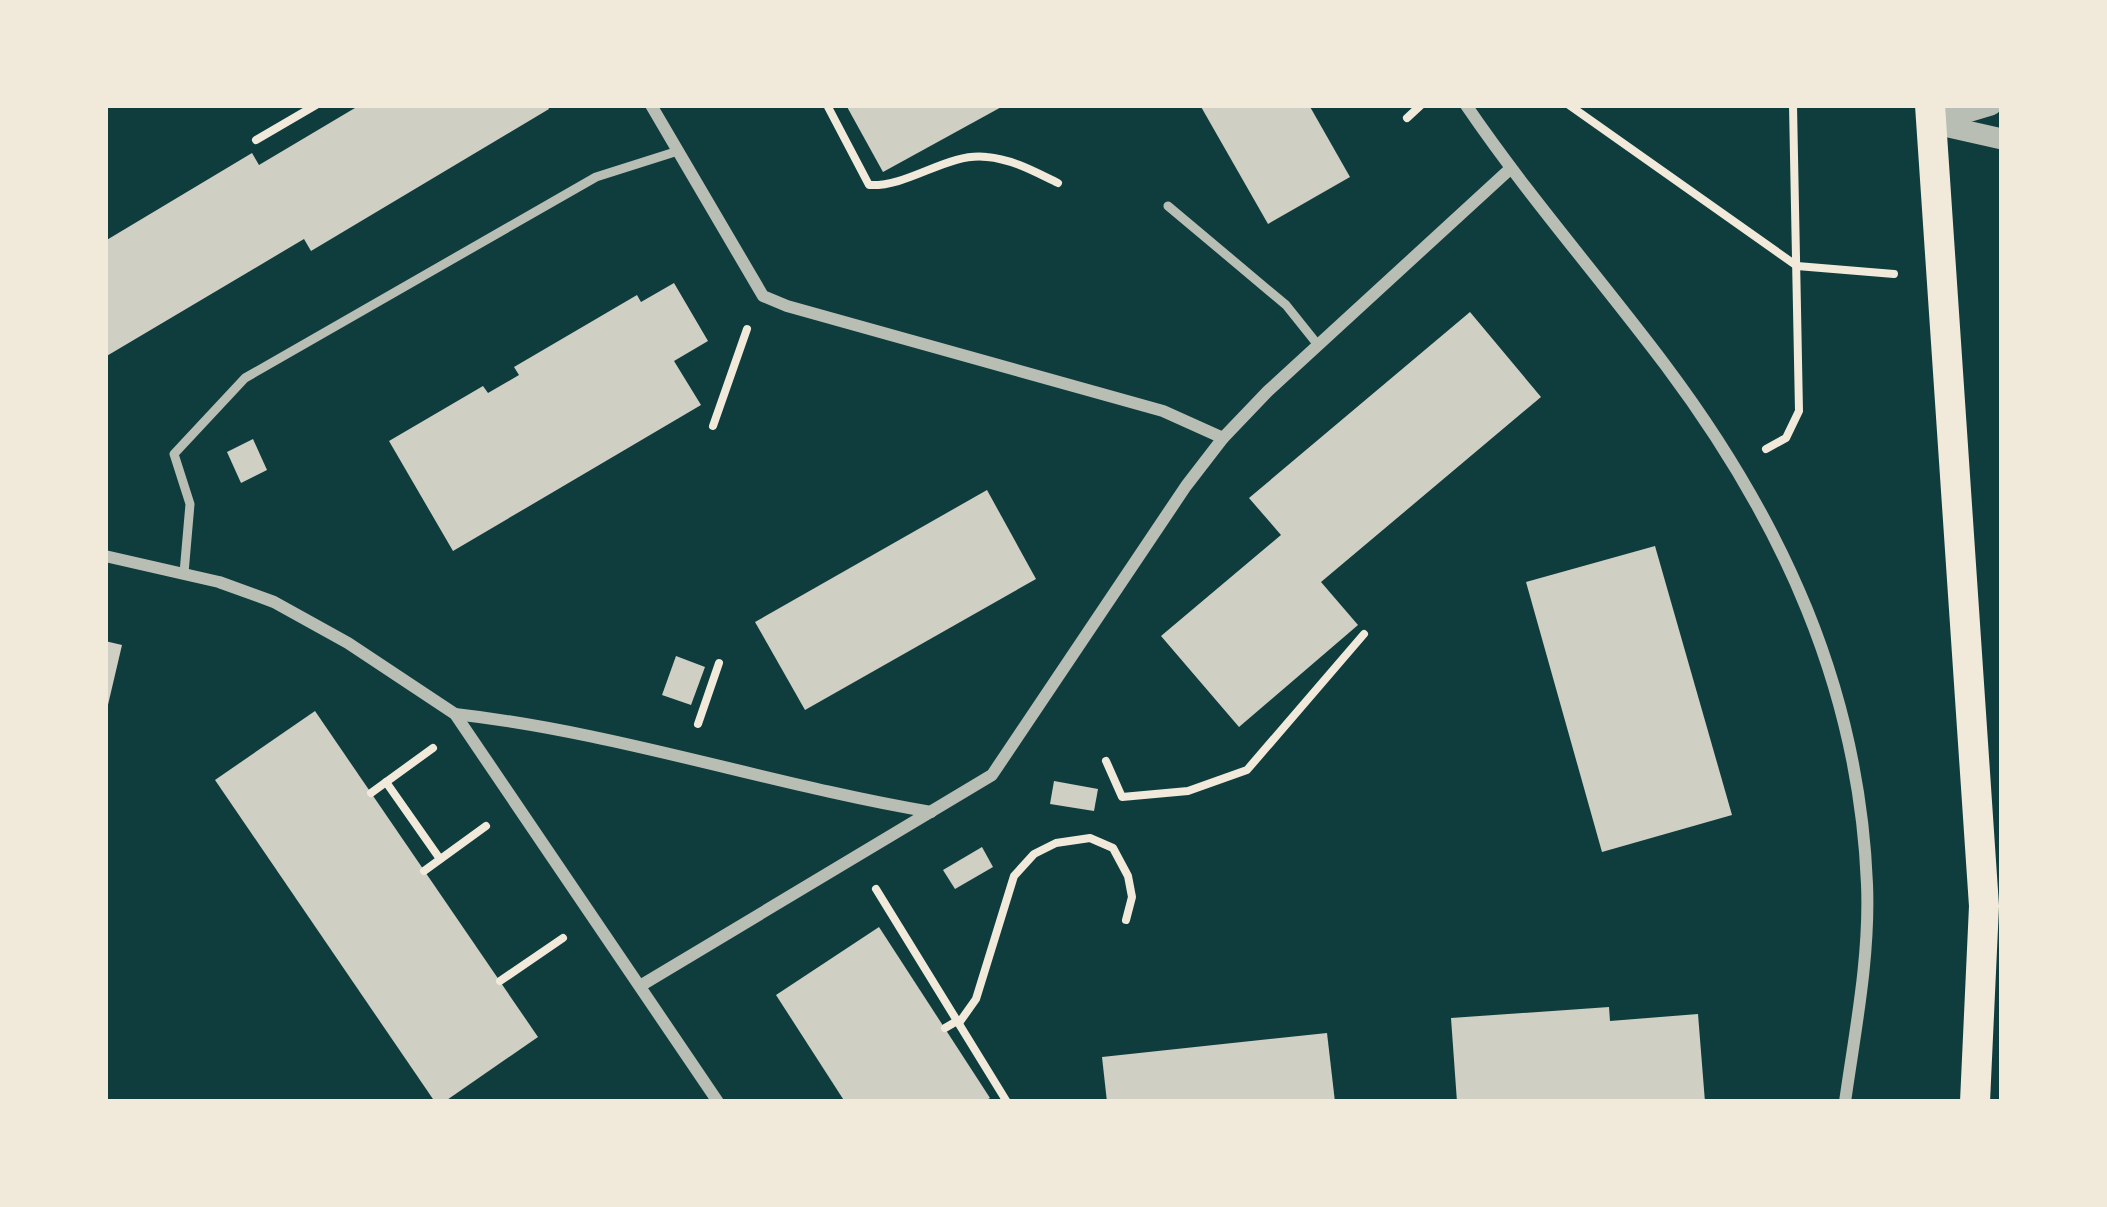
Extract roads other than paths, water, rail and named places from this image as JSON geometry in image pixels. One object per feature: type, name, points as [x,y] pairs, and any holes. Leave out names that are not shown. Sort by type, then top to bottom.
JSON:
[{"type":"main road","points":[[1931,114],[1984,906],[1976,1102]]},
{"type":"street","points":[[651,105],[763,296],[1180,416],[1223,438]]},
{"type":"street","points":[[1466,105],[1510,169],[1666,367],[1735,466],[1808,606],[1827,657],[1853,757],[1867,884],[1862,983],[1845,1102]]},
{"type":"street","points":[[1931,114],[1991,105]]},
{"type":"street","points":[[1931,114],[2002,139]]},
{"type":"street","points":[[640,986],[992,775],[1223,438],[1510,169]]},
{"type":"street","points":[[105,556],[184,573],[274,602],[348,643],[454,714],[718,1102]]},
{"type":"street","points":[[454,714],[519,722],[932,813]]},
{"type":"lane","points":[[184,573],[190,503],[174,454],[245,378],[596,177],[678,152]]},
{"type":"lane","points":[[1168,206],[1286,305],[1318,345]]}]
